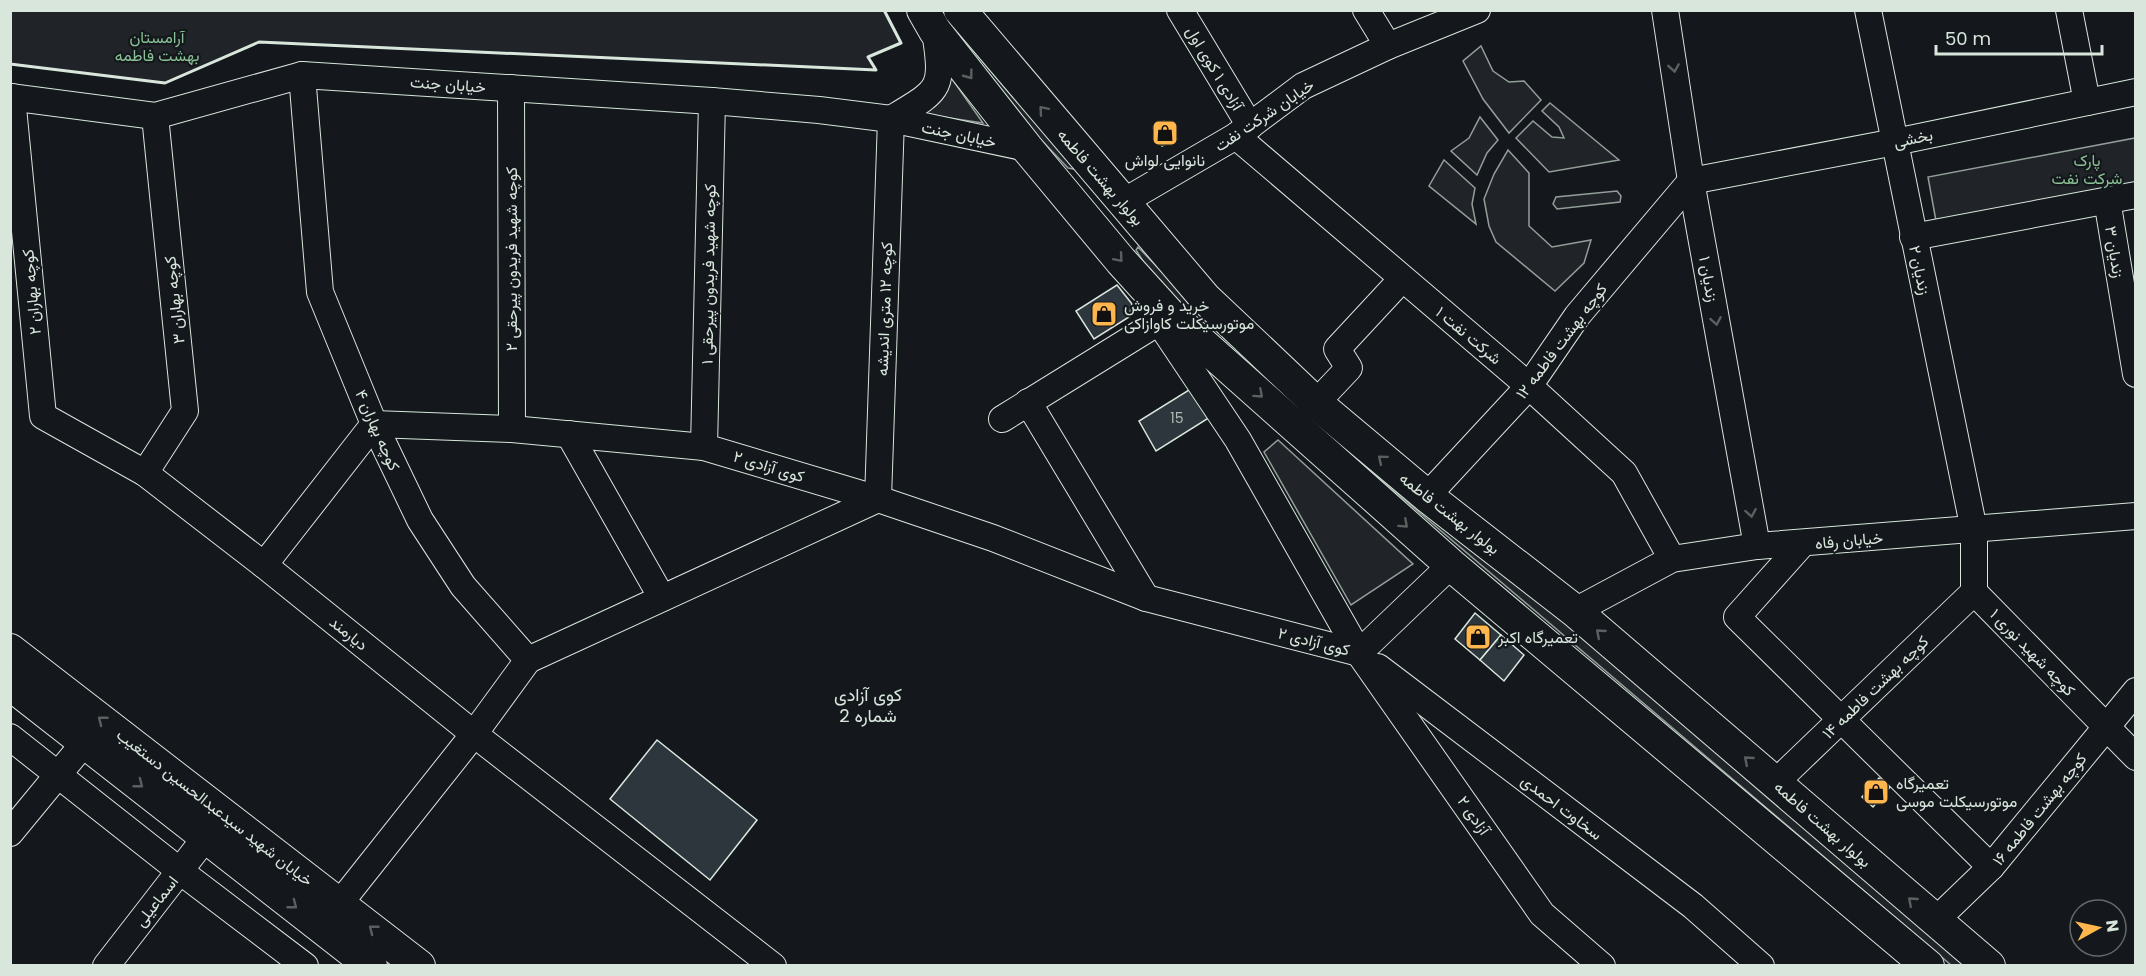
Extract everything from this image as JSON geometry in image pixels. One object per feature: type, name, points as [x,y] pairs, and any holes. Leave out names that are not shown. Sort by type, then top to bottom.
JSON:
[{"type":"main road","name":"بولوار بهشت فاطمه","points":[[960,10],[1205,298],[1316,403],[1427,496],[1575,611],[1989,966]]},
{"type":"main road","points":[[929,21],[1027,148],[1092,225],[1164,318],[1451,565],[1928,966]]},
{"type":"main road","points":[[1092,225],[1123,202]]},
{"type":"main road","name":"خیابان شهید سیدعبدالحسین دستغیب","points":[[10,650],[419,966]]},
{"type":"main road","name":"خیابان شهید سیدعبدالحسین دستغیب","points":[[10,684],[371,966]]},
{"type":"street","name":"آزادی ۱ کوی اول","points":[[1180,10],[1243,131]]},
{"type":"street","points":[[1366,10],[1388,46]]},
{"type":"street","name":"خیابان شرکت نفت","points":[[1123,202],[1243,131],[1304,86],[1388,46],[1477,10]]},
{"type":"street","name":"زندیان ۱","points":[[1665,10],[1691,181],[1757,546]]},
{"type":"street","name":"زندیان ۲","points":[[1868,10],[1974,530]]},
{"type":"street","points":[[2069,10],[2087,102]]},
{"type":"street","name":"خیابان جنت","points":[[891,119],[920,102],[933,91],[939,78],[940,63],[929,21]]},
{"type":"street","name":"خیابان جنت","points":[[11,97],[155,116],[302,75],[712,101],[891,119],[1027,148]]},
{"type":"street","name":"کوچه بهاران ۴","points":[[302,75],[320,292],[374,424],[420,520],[463,586],[528,660]]},
{"type":"street","name":"کوچه شهید فریدون پیرحقی ۲","points":[[511,88],[512,429]]},
{"type":"street","name":"بخشی","points":[[1691,181],[2136,92]]},
{"type":"street","name":"کوچه بهاران ۲","points":[[11,97],[43,416]]},
{"type":"street","name":"کوچه شهید فریدون پیرحقی ۱","points":[[704,447],[712,101]]},
{"type":"street","name":"کوچه بهاران ۳","points":[[145,473],[185,411],[155,116]]},
{"type":"street","name":"کوچه ۱۲ متری اندیشه","points":[[878,499],[891,119]]},
{"type":"street","name":"شرکت نفت ۱","points":[[1243,131],[1402,279],[1529,386],[1624,473],[1672,559]]},
{"type":"street","name":"کوچه بهشت فاطمه ۱۲","points":[[1427,496],[1529,386],[1577,316],[1691,181]]},
{"type":"street","points":[[1913,237],[2136,195]]},
{"type":"street","name":"زندیان ۳","points":[[2107,200],[2136,374]]},
{"type":"street","points":[[1316,403],[1349,368],[1337,349],[1402,279]]},
{"type":"street","points":[[1002,419],[1164,318]]},
{"type":"street","name":"آزادی ۲","points":[[1164,318],[1238,440],[1359,653],[1542,914],[1602,966]]},
{"type":"street","points":[[1028,402],[1146,598]]},
{"type":"street","name":"دیارمند","points":[[43,416],[145,473],[264,565],[474,734],[773,966]]},
{"type":"street","points":[[264,565],[374,424]]},
{"type":"street","name":"کوی آزادی ۲","points":[[374,424],[512,429],[704,447],[878,499],[993,538],[1146,598],[1359,653],[1451,565]]},
{"type":"street","points":[[569,434],[662,598]]},
{"type":"street","points":[[340,903],[474,734],[528,660],[878,499]]},
{"type":"street","name":"خیابان رفاه","points":[[1575,611],[1672,559],[1757,546],[2136,516]]},
{"type":"street","points":[[1974,530],[1974,592]]},
{"type":"street","points":[[1802,544],[1737,617],[1991,867]]},
{"type":"street","name":"کوچه بهشت فاطمه ۱۴","points":[[1775,783],[1974,592]]},
{"type":"street","name":"کوچه شهید نوری ۱","points":[[1974,592],[2136,757]]},
{"type":"street","name":"سخاوت احمدی","points":[[1359,653],[1694,906],[1761,966]]},
{"type":"street","name":"کوچه بهشت فاطمه ۱۶","points":[[1935,921],[1991,867],[2136,691]]},
{"type":"street","points":[[10,736],[304,966]]},
{"type":"street","points":[[10,833],[85,742]]},
{"type":"street","name":"اسماعیلی","points":[[106,966],[206,837]]},
{"type":"green space","name":"آرامستان بهشت فاطمه","points":[[11,10],[884,10],[901,43],[868,57],[876,70],[259,42],[165,83],[11,64]]},
{"type":"green space","points":[[936,11],[952,11],[1079,170],[1068,168],[1026,124]]},
{"type":"green space","points":[[1481,46],[1493,71],[1509,82],[1524,81],[1541,100],[1509,133],[1483,99],[1463,61]]},
{"type":"green space","points":[[950,76],[983,123],[923,114],[942,99]]},
{"type":"green space","points":[[1550,103],[1619,160],[1549,172],[1516,138],[1533,121],[1552,137],[1564,138],[1559,127],[1542,111]]},
{"type":"green space","points":[[1480,117],[1498,140],[1487,153],[1477,175],[1451,151],[1469,138]]},
{"type":"green space","name":"پارک شرکت نفت","points":[[2135,138],[2135,183],[1936,221],[1928,177]]},
{"type":"green space","points":[[1508,150],[1529,173],[1529,226],[1552,247],[1591,240],[1584,263],[1555,291],[1496,242],[1489,226],[1484,199],[1494,174]]},
{"type":"green space","points":[[1444,160],[1475,188],[1472,204],[1476,224],[1429,186]]},
{"type":"green space","points":[[1617,191],[1621,196],[1620,202],[1557,209],[1553,204],[1556,197]]},
{"type":"green space","points":[[1138,247],[1191,302],[1967,965],[1951,965],[1380,479],[1186,309],[1143,261],[1136,250]]},
{"type":"green space","points":[[1278,440],[1413,564],[1351,605],[1264,452]]},
{"type":"building","name":"نانوایی لواش","points":[[1164,121],[1177,139],[1162,146],[1153,128]]},
{"type":"building","name":"خرید و فروش موتورسیکلت کاوازاکی","points":[[1117,285],[1132,304],[1129,317],[1094,339],[1076,311]]},
{"type":"building","points":[[1197,385],[1215,414],[1156,451],[1139,421]]},
{"type":"building","name":"تعمیرگاه اکبر","points":[[1475,613],[1501,635],[1480,660],[1455,639]]},
{"type":"building","points":[[1501,635],[1524,655],[1504,681],[1480,660]]},
{"type":"building","points":[[657,740],[757,820],[710,880],[610,799]]},
{"type":"building","name":"تعمیرگاه موتورسیکلت موسی","points":[[1879,778],[1890,787],[1873,807],[1862,797]]},
{"type":"wall","points":[[10,64],[165,83],[259,42],[876,70],[868,57],[901,43],[884,10]]},
{"type":"place","name":"نانوایی لواش","points":[[1165,133]]},
{"type":"place","name":"خرید و فروش موتورسیکلت کاوازاکی","points":[[1104,314]]},
{"type":"place","name":"تعمیرگاه اکبر","points":[[1478,637]]},
{"type":"place","name":"تعمیرگاه موتورسیکلت موسی","points":[[1876,792]]},
{"type":"district","name":"کوی آزادی شماره 2","points":[[868,705]]}]
